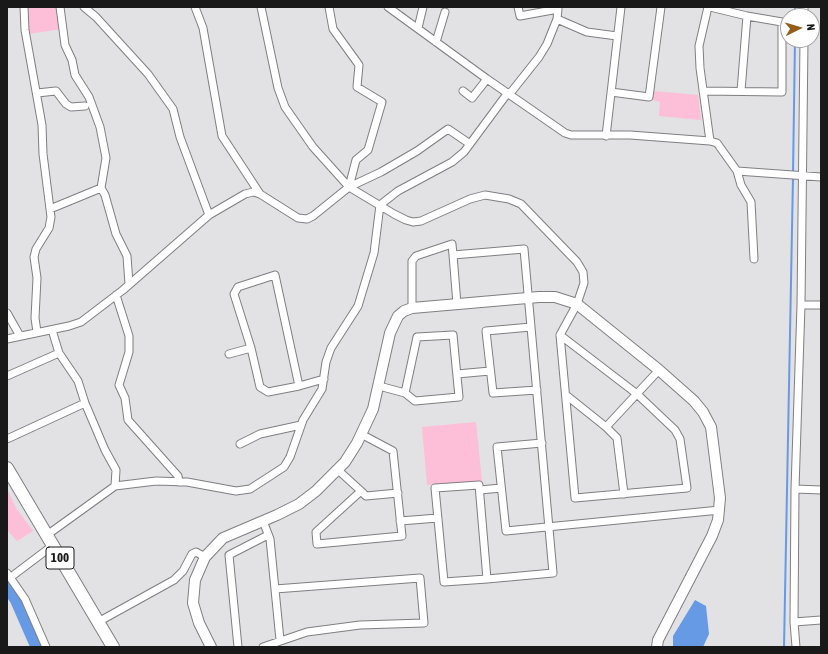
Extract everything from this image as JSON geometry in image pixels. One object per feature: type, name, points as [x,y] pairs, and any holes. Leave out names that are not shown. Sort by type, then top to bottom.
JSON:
[{"type":"main road","name":"100","points":[[7,468],[113,647]]},
{"type":"street","points":[[24,7],[25,30],[37,93],[50,209],[49,228],[36,249],[34,257],[38,278],[35,318],[37,332]]},
{"type":"street","points":[[60,7],[65,45],[72,60],[75,75],[89,97],[100,127],[106,158],[101,188],[105,195],[116,234],[127,256],[129,284]]},
{"type":"street","points":[[84,7],[96,16],[148,74],[173,109],[180,137],[209,215]]},
{"type":"street","points":[[195,7],[203,28],[222,136],[260,194]]},
{"type":"street","points":[[261,7],[278,88],[285,107],[313,148],[350,187],[406,220],[421,221],[485,195],[510,199],[521,204],[577,262],[583,272],[584,283],[577,304],[560,334],[575,498],[687,488],[680,439],[676,430],[637,394],[560,334]]},
{"type":"street","points":[[330,7],[333,29],[359,65],[357,87],[382,102],[368,150],[356,160],[350,187]]},
{"type":"street","points":[[388,7],[507,94],[565,133],[571,135],[630,135],[710,141],[717,143],[737,171],[741,186],[751,202],[754,259]]},
{"type":"street","points":[[418,28],[423,7]]},
{"type":"street","points":[[46,647],[25,599],[9,575],[115,486],[156,481],[179,482],[236,491],[250,488],[284,467],[290,457],[301,425],[317,398],[324,379],[326,362],[331,348],[358,306],[374,253],[380,205],[398,191],[452,162],[464,152],[507,94],[512,91],[539,57],[557,19],[559,8],[520,16],[518,7]]},
{"type":"street","points":[[606,136],[621,7]]},
{"type":"street","points":[[611,92],[649,97],[661,7]]},
{"type":"street","points":[[703,91],[782,92],[782,22],[709,7],[699,46],[703,91],[710,141]]},
{"type":"street","points":[[436,42],[445,12]]},
{"type":"street","points":[[741,91],[747,16]]},
{"type":"street","points":[[557,19],[587,32],[618,36]]},
{"type":"street","points":[[796,647],[794,622],[795,489],[801,305],[800,176],[804,48]]},
{"type":"street","points":[[463,91],[472,98],[487,79]]},
{"type":"street","points":[[37,93],[56,91],[66,104],[71,107],[85,106]]},
{"type":"street","points":[[7,339],[52,330],[81,322],[116,295],[209,215],[245,194],[253,192],[260,194],[298,218],[307,219],[350,187],[381,172],[417,151],[448,129],[470,144]]},
{"type":"street","points":[[737,171],[821,177]]},
{"type":"street","points":[[50,209],[101,188]]},
{"type":"street","points":[[412,308],[412,261],[416,256],[452,244],[457,304]]},
{"type":"street","points":[[453,255],[524,249],[554,573],[488,579],[444,582],[435,488],[479,485],[488,579]]},
{"type":"street","points":[[299,386],[275,275],[238,287],[234,294],[251,348],[260,387],[268,392],[299,386],[324,379]]},
{"type":"street","points":[[116,295],[129,336],[129,352],[119,385],[125,398],[128,420],[178,476],[179,482]]},
{"type":"street","points":[[211,647],[199,623],[192,603],[195,580],[204,557],[223,538],[299,504],[316,491],[345,462],[373,409],[393,324],[398,316],[404,311],[412,308],[555,297],[577,304],[659,370],[694,401],[703,412],[711,427],[720,510],[712,536],[658,640],[657,647]]},
{"type":"street","points":[[801,305],[821,305]]},
{"type":"street","points":[[7,313],[20,336]]},
{"type":"street","points":[[531,327],[486,331],[493,393],[537,390]]},
{"type":"street","points":[[52,330],[59,353],[78,382],[85,403],[105,450],[116,470],[115,486]]},
{"type":"street","points":[[379,386],[405,393],[415,401],[459,397],[453,335],[417,337],[405,393]]},
{"type":"street","points":[[229,354],[251,348]]},
{"type":"street","points":[[7,376],[59,353]]},
{"type":"street","points":[[606,427],[659,370]]},
{"type":"street","points":[[457,374],[490,371]]},
{"type":"street","points":[[566,395],[606,427],[617,438],[624,494]]},
{"type":"street","points":[[7,439],[85,403]]},
{"type":"street","points":[[240,444],[260,434],[301,425]]},
{"type":"street","points":[[361,434],[393,451],[402,536],[317,544],[316,532],[361,491]]},
{"type":"street","points":[[542,443],[497,447],[506,531],[720,510]]},
{"type":"street","points":[[338,470],[366,496],[398,493]]},
{"type":"street","points":[[480,490],[501,488]]},
{"type":"street","points":[[795,489],[821,490]]},
{"type":"street","points":[[400,521],[438,518]]},
{"type":"street","points":[[263,521],[268,536],[280,640]]},
{"type":"street","points":[[238,647],[229,555],[268,536]]},
{"type":"street","points":[[98,622],[174,580],[183,571],[192,554],[196,552],[204,557]]},
{"type":"street","points":[[263,647],[306,632],[360,625],[424,623],[420,578],[275,589]]},
{"type":"street","points":[[794,622],[821,620]]},
{"type":"shaded area","points":[[26,7],[58,7],[62,29],[28,34]]},
{"type":"shaded area","points":[[653,91],[698,95],[701,120],[659,116],[660,102],[652,100]]},
{"type":"shaded area","points":[[476,422],[482,481],[427,485],[422,427]]},
{"type":"shaded area","points":[[7,489],[16,508],[33,531],[17,541],[7,530]]},
{"type":"water","points":[[695,600],[706,606],[709,634],[703,647],[673,647],[673,636]]},
{"type":"waterway","points":[[793,173],[795,48]]},
{"type":"waterway","points":[[784,647],[793,177]]},
{"type":"waterway","points":[[7,586],[16,599],[37,647]]}]
